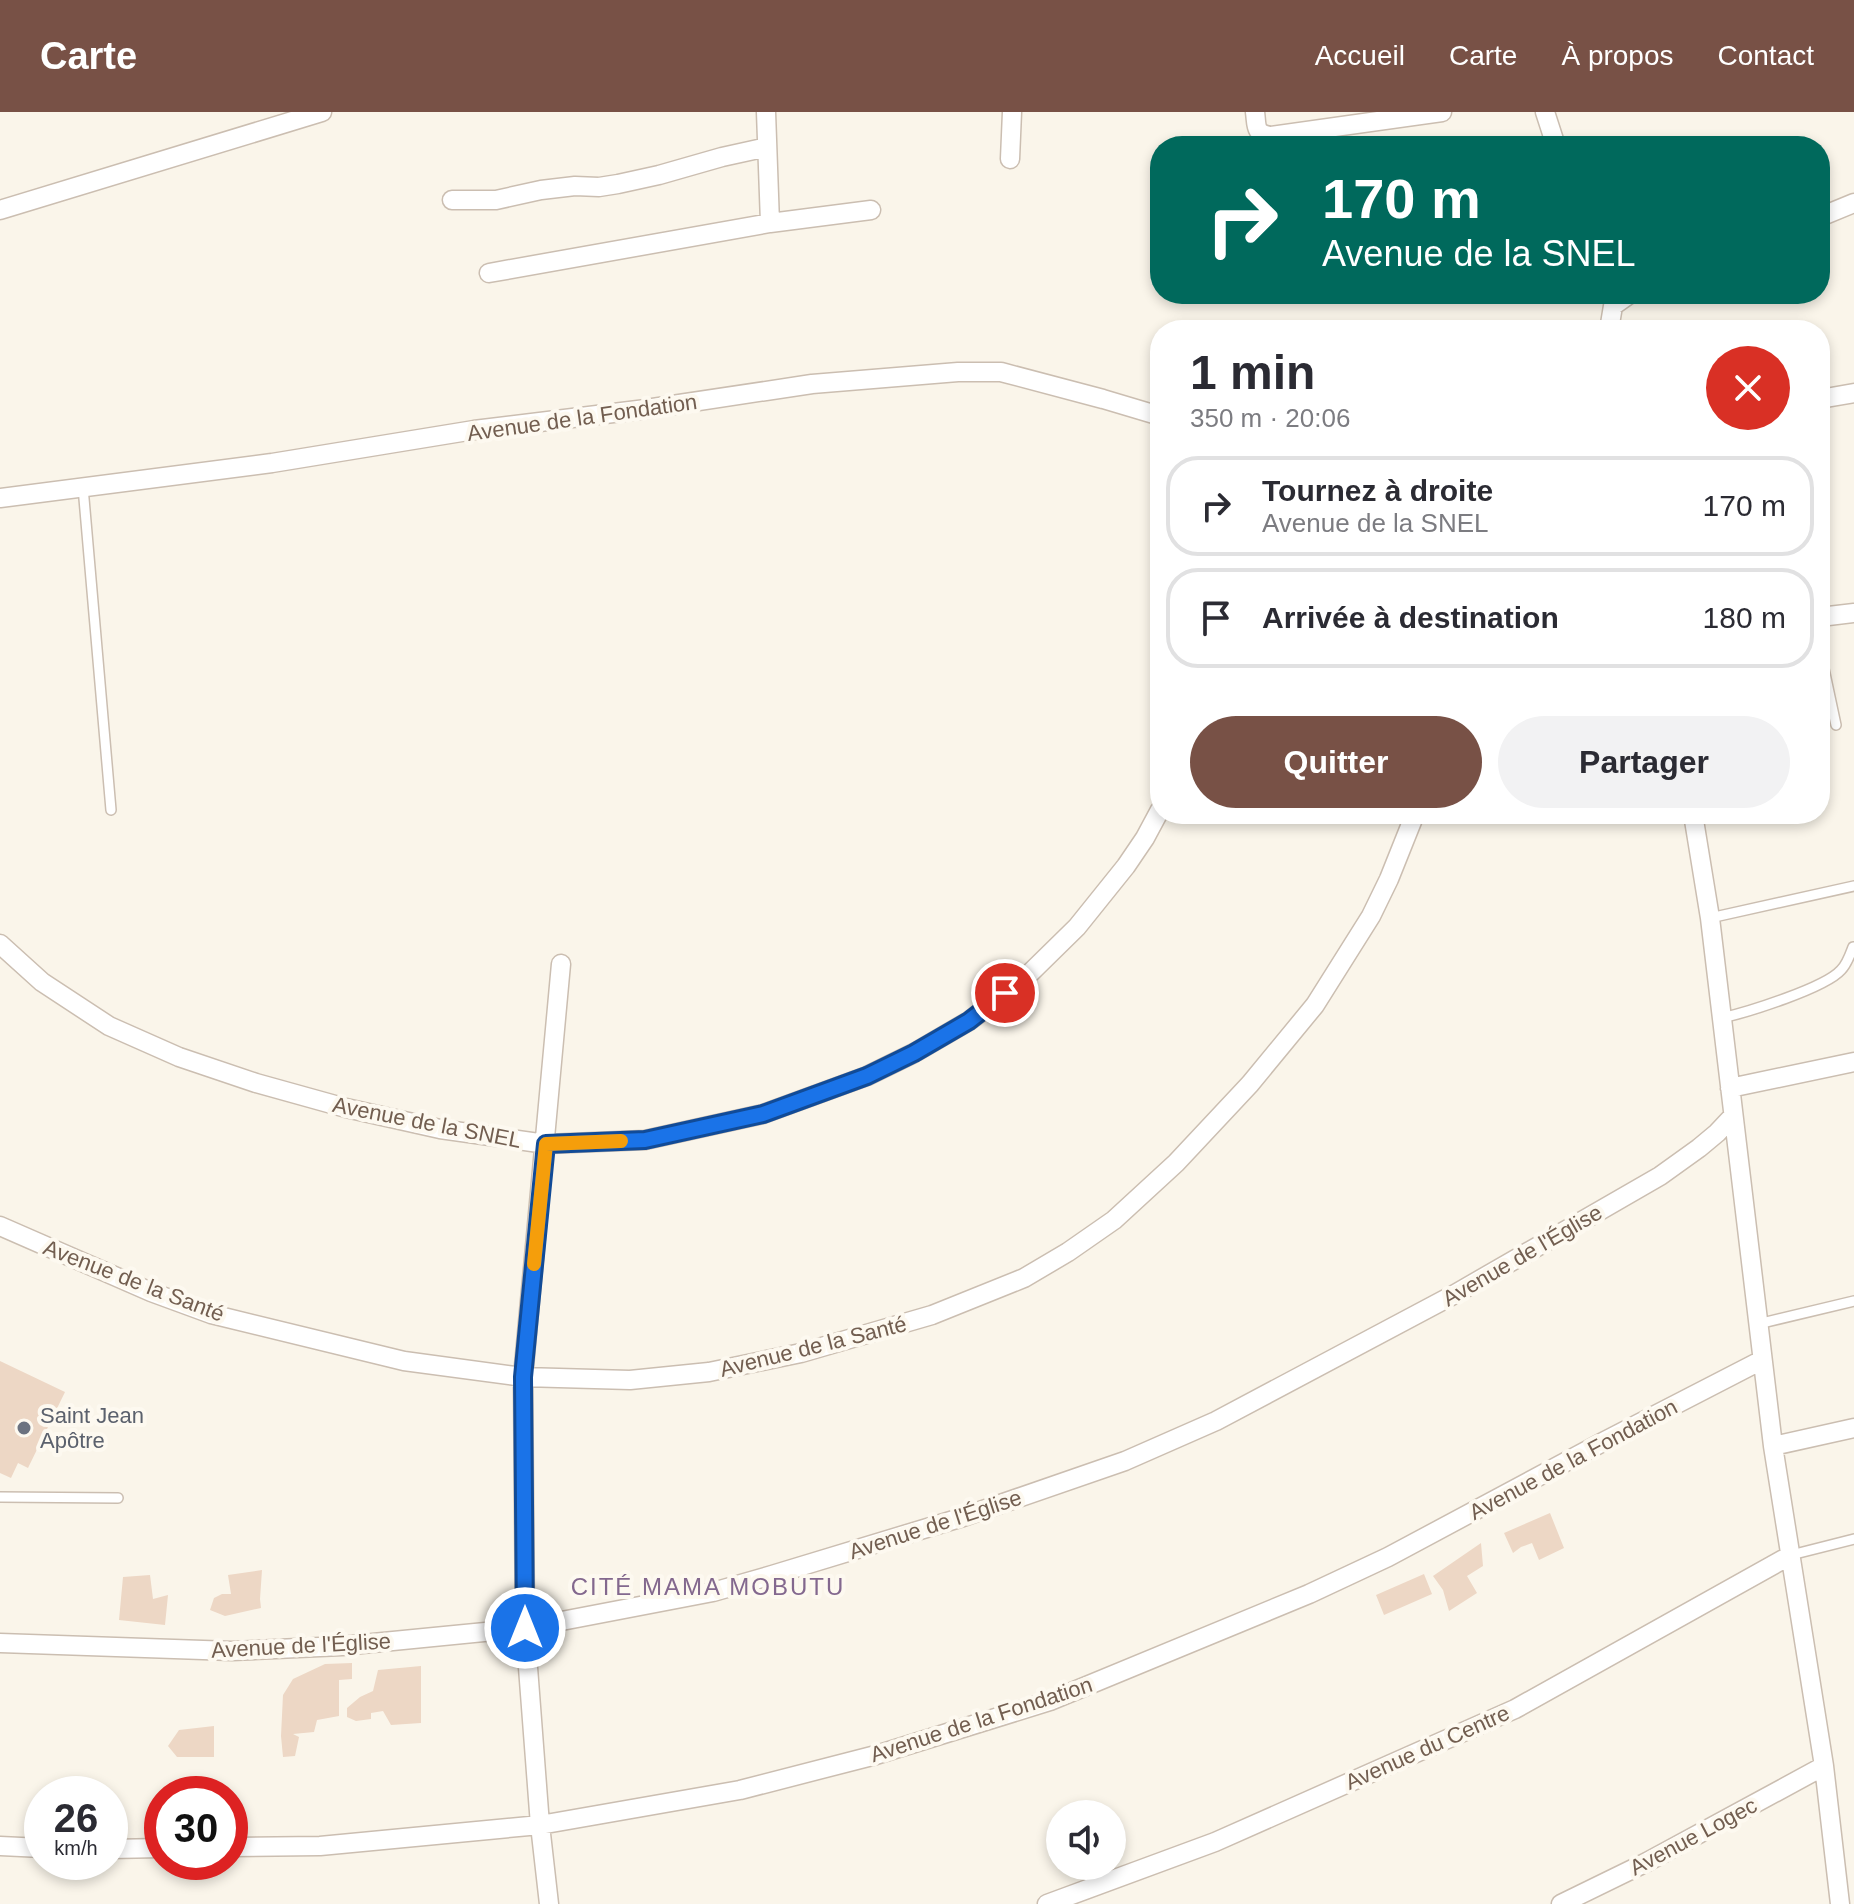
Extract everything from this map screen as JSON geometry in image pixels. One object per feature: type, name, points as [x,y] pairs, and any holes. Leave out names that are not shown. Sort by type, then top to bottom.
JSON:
[{"type":"street","points":[[0,210],[322,112]]},
{"type":"street","points":[[766,112],[770,223]]},
{"type":"street","points":[[1010,159],[1012,112]]},
{"type":"street","points":[[1255,112],[1257,129],[1270,136],[1442,112]]},
{"type":"street","points":[[1545,112],[1553,136]]},
{"type":"street","points":[[452,200],[496,200],[541,190],[618,184],[767,147]]},
{"type":"street","points":[[1830,213],[1854,203]]},
{"type":"street","points":[[489,273],[770,223],[871,210]]},
{"type":"street","name":"Avenue de la Fondation","points":[[0,498],[272,463],[474,430],[812,384],[958,372],[1001,372],[1150,413]]},
{"type":"street","points":[[1830,397],[1854,393]]},
{"type":"street","points":[[1830,616],[1854,613]]},
{"type":"street","name":"Avenue de la SNEL","points":[[0,944],[42,982],[109,1026],[179,1057],[256,1083],[346,1108],[440,1129],[546,1144],[645,1140],[763,1114],[867,1076],[969,1021],[1024,979],[1077,927],[1126,866],[1152,824]]},
{"type":"street","name":"Avenue de la Santé","points":[[0,1226],[151,1292],[211,1314],[404,1361],[523,1377],[630,1380],[709,1372],[801,1353],[932,1315],[1024,1278],[1114,1220],[1176,1163],[1250,1084],[1315,1005],[1371,916],[1411,824]]},
{"type":"street","points":[[1695,824],[1710,918],[1773,1446],[1824,1766],[1840,1904]]},
{"type":"street","points":[[549,1904],[525,1628],[523,1377],[561,964]]},
{"type":"street","points":[[1730,1088],[1854,1062]]},
{"type":"street","name":"Avenue de l'Église","points":[[0,1643],[232,1651],[342,1646],[525,1628],[713,1592],[960,1518],[1125,1461],[1216,1421],[1455,1294],[1660,1176],[1699,1148],[1733,1116]]},
{"type":"street","name":"Avenue de la Fondation","points":[[248,1847],[320,1846],[540,1825],[740,1790],[876,1755],[1050,1701],[1309,1594],[1388,1557],[1762,1360]]},
{"type":"street","points":[[1773,1446],[1854,1428]]},
{"type":"street","name":"Avenue du Centre","points":[[1047,1904],[1215,1842],[1515,1709],[1791,1555]]},
{"type":"street","name":"Avenue Logec","points":[[1561,1904],[1647,1862],[1824,1766]]},
{"type":"street","points":[[0,1846],[24,1847]]},
{"type":"lane","points":[[83,487],[111,810]]},
{"type":"lane","points":[[1830,697],[1836,725]]},
{"type":"lane","points":[[1710,918],[1854,886]]},
{"type":"lane","points":[[1722,1018],[1748,1012],[1831,979],[1844,968],[1853,947]]},
{"type":"lane","points":[[1758,1324],[1854,1301]]},
{"type":"lane","points":[[0,1497],[118,1498]]},
{"type":"lane","points":[[1791,1555],[1854,1539]]},
{"type":"building","name":"Saint Jean Apôtre","points":[[0,1361],[65,1392],[28,1468],[18,1463],[11,1478],[0,1473]]},
{"type":"building","points":[[1550,1513],[1564,1548],[1539,1560],[1532,1543],[1513,1553],[1504,1533]]},
{"type":"building","points":[[1481,1543],[1483,1566],[1467,1576],[1477,1593],[1449,1611],[1443,1590],[1433,1576]]},
{"type":"building","points":[[262,1570],[261,1608],[225,1616],[210,1610],[214,1598],[231,1594],[228,1575]]},
{"type":"building","points":[[1424,1574],[1432,1594],[1384,1615],[1376,1595]]},
{"type":"building","points":[[150,1575],[153,1599],[168,1595],[165,1625],[119,1620],[123,1577]]},
{"type":"building","points":[[352,1663],[352,1679],[339,1680],[339,1716],[317,1720],[314,1732],[293,1734],[299,1737],[295,1756],[283,1757],[283,1695],[293,1679],[325,1664]]},
{"type":"building","points":[[421,1666],[421,1723],[391,1725],[383,1711],[371,1713],[371,1719],[356,1721],[347,1717],[347,1708],[373,1691],[378,1670]]},
{"type":"building","points":[[214,1726],[214,1757],[177,1757],[168,1746],[179,1730]]},
{"type":"slow traffic","points":[[534,1264],[546,1144],[621,1141]]},
{"type":"place","name":"Saint Jean Apôtre","points":[[24,1428]]},
{"type":"district","name":"CITÉ MAMA MOBUTU","points":[[708,1587]]},
{"type":"route","points":[[525,1628],[523,1377],[546,1144],[645,1140],[763,1114],[867,1076],[914,1053],[969,1021],[1005,993]]}]
